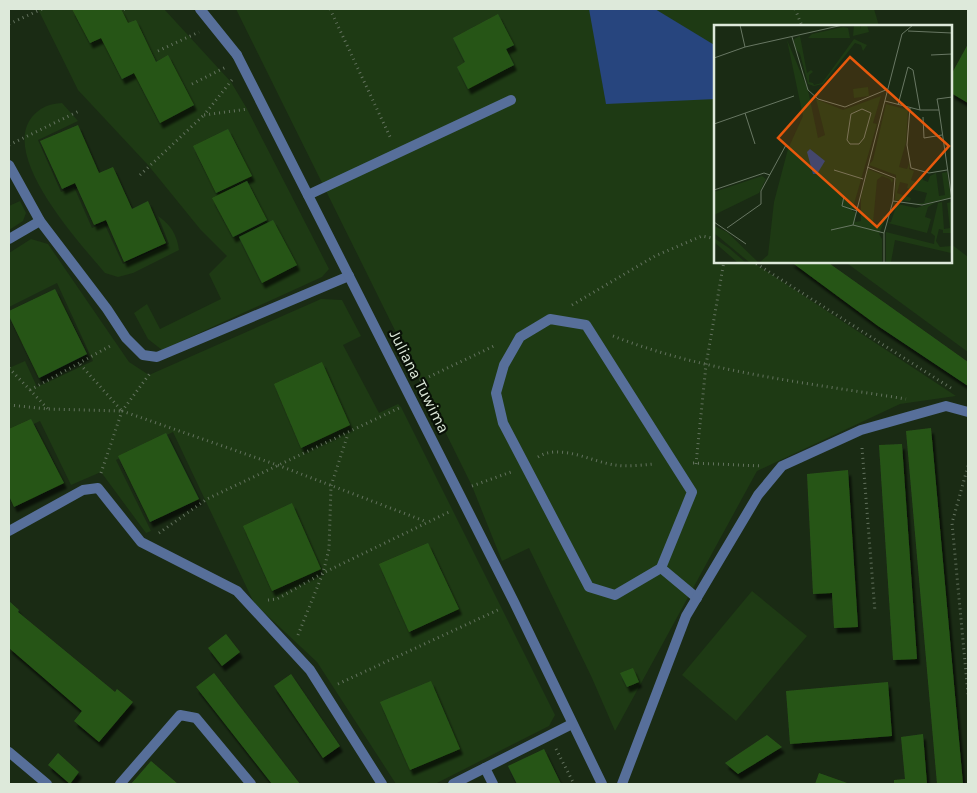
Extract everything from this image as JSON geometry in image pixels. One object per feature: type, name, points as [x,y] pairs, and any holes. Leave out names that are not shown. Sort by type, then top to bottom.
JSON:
[{"type":"street","name":"Juliana Tuwima","points":[[200,9],[240,60],[456,486],[602,784]]},
{"type":"street","points":[[308,195],[511,100]]},
{"type":"street","points":[[9,165],[40,221],[107,309],[126,338],[143,355],[156,357],[349,276]]},
{"type":"street","points":[[9,239],[40,221]]},
{"type":"street","points":[[550,319],[586,325],[692,492],[661,568],[615,595],[589,587],[503,423],[496,393],[504,365],[520,337],[550,319]]},
{"type":"street","points":[[622,784],[686,616],[758,496],[782,466],[861,430],[946,406],[968,412]]},
{"type":"street","points":[[9,531],[83,490],[98,488],[144,544],[237,591],[291,652],[310,670],[382,784]]},
{"type":"street","points":[[661,568],[697,598]]},
{"type":"street","points":[[120,784],[180,715],[196,718],[250,784]]},
{"type":"street","points":[[453,784],[548,734],[572,724]]},
{"type":"street","points":[[9,752],[47,784]]},
{"type":"street","points":[[484,768],[493,784]]},
{"type":"path","points":[[9,24],[42,9]]},
{"type":"path","points":[[330,9],[391,138],[396,154]]},
{"type":"path","points":[[795,9],[802,25]]},
{"type":"path","points":[[158,51],[213,25]]},
{"type":"path","points":[[192,84],[240,60]]},
{"type":"path","points":[[140,175],[204,115],[240,60]]},
{"type":"path","points":[[204,115],[247,109],[269,118]]},
{"type":"path","points":[[9,145],[79,111]]},
{"type":"path","points":[[550,319],[655,256],[702,236],[710,236],[714,239]]},
{"type":"path","points":[[692,492],[706,366],[724,262]]},
{"type":"path","points":[[754,262],[956,391]]},
{"type":"path","points":[[586,325],[647,350],[672,354],[706,366],[908,400]]},
{"type":"path","points":[[30,390],[126,338]]},
{"type":"path","points":[[406,388],[505,340]]},
{"type":"path","points":[[98,488],[122,411],[149,375],[156,357]]},
{"type":"path","points":[[79,363],[122,411]]},
{"type":"path","points":[[9,368],[48,410]]},
{"type":"path","points":[[144,544],[207,499],[348,434],[413,401]]},
{"type":"path","points":[[9,405],[48,410],[122,411],[280,466],[427,522]]},
{"type":"path","points":[[861,430],[875,612]]},
{"type":"path","points":[[291,652],[323,573],[328,549],[332,486],[348,434]]},
{"type":"path","points":[[456,486],[472,486],[525,466],[543,454],[562,452],[616,466],[696,463],[782,466]]},
{"type":"path","points":[[968,466],[952,523],[968,694]]},
{"type":"path","points":[[245,602],[254,603],[277,599],[323,573],[452,510]]},
{"type":"path","points":[[323,691],[514,602]]},
{"type":"path","points":[[548,734],[574,784]]},
{"type":"green space","points":[[38,9],[164,9],[231,82],[247,109],[329,269],[322,277],[162,350],[148,339],[134,313],[147,304],[160,329],[221,299],[209,274],[227,256],[200,229],[148,165],[78,90]]},
{"type":"green space","points":[[236,9],[874,9],[879,25],[714,25],[714,262],[753,262],[956,396],[900,404],[757,471],[615,731],[592,678],[529,548],[502,561],[472,486]]},
{"type":"green space","points":[[62,103],[78,121],[38,140],[61,192],[74,187],[92,228],[104,223],[123,264],[169,244],[158,216],[173,231],[179,250],[133,273],[118,277],[105,273],[62,221],[34,176],[26,154],[25,134],[32,117],[39,111],[53,104]]},
{"type":"green space","points":[[20,201],[26,213],[23,221],[9,230],[9,206]]},
{"type":"green space","points":[[31,239],[48,244],[129,362],[149,375],[321,299],[342,300],[361,336],[343,345],[379,413],[398,404],[401,407],[555,715],[549,726],[435,784],[396,784],[317,662],[254,603],[173,432],[116,460],[151,531],[146,533],[101,472],[71,485],[40,421],[9,436],[9,368],[25,361],[37,387],[93,361],[57,283],[9,307],[9,253]]},
{"type":"green space","points":[[952,245],[968,257],[968,352],[845,262],[952,262]]},
{"type":"green space","points":[[752,591],[807,636],[736,721],[682,675]]},
{"type":"water","points":[[589,9],[655,9],[714,45],[714,99],[606,104]]},
{"type":"building","points":[[72,9],[121,9],[128,23],[136,20],[156,62],[168,55],[194,105],[160,123],[134,73],[122,79],[101,38],[90,43]]},
{"type":"building","points":[[498,14],[514,45],[506,49],[514,65],[468,89],[457,67],[465,62],[453,38]]},
{"type":"building","points":[[968,44],[968,103],[952,94],[952,73]]},
{"type":"building","points":[[78,125],[99,173],[113,167],[132,209],[148,201],[166,243],[124,262],[106,220],[94,225],[75,183],[62,189],[40,141]]},
{"type":"building","points":[[228,129],[252,176],[216,193],[193,146]]},
{"type":"building","points":[[247,181],[267,220],[233,237],[212,198]]},
{"type":"building","points":[[273,220],[297,265],[262,283],[239,237]]},
{"type":"building","points":[[791,262],[827,262],[968,362],[968,386],[878,326]]},
{"type":"building","points":[[55,289],[87,354],[39,378],[9,316],[9,311]]},
{"type":"building","points":[[322,362],[350,425],[301,448],[274,384]]},
{"type":"building","points":[[31,419],[64,483],[14,507],[9,496],[9,429]]},
{"type":"building","points":[[931,428],[963,784],[937,784],[906,431]]},
{"type":"building","points":[[166,433],[199,499],[150,522],[118,456]]},
{"type":"building","points":[[902,444],[917,659],[893,660],[879,445]]},
{"type":"building","points":[[848,470],[858,627],[834,628],[832,593],[813,594],[807,474]]},
{"type":"building","points":[[292,503],[321,569],[272,591],[243,526]]},
{"type":"building","points":[[428,543],[459,609],[409,632],[379,564]]},
{"type":"building","points":[[9,601],[19,610],[18,612],[115,692],[117,689],[133,702],[99,742],[74,721],[82,711],[9,648]]},
{"type":"building","points":[[226,634],[240,652],[222,666],[208,648]]},
{"type":"building","points":[[633,668],[639,682],[627,687],[620,673]]},
{"type":"building","points":[[214,673],[300,784],[272,784],[196,687]]},
{"type":"building","points":[[291,674],[340,746],[323,758],[274,686]]},
{"type":"building","points":[[431,681],[460,749],[410,770],[380,702]]},
{"type":"building","points":[[888,682],[892,736],[790,744],[786,691]]},
{"type":"building","points":[[923,734],[927,784],[894,784],[894,780],[905,779],[901,737]]},
{"type":"building","points":[[767,735],[782,747],[738,774],[725,763]]},
{"type":"building","points":[[544,749],[561,784],[517,784],[508,766]]},
{"type":"building","points":[[58,753],[79,772],[70,784],[48,765]]},
{"type":"building","points":[[151,761],[178,784],[131,784]]},
{"type":"building","points":[[819,773],[850,784],[815,784]]}]
